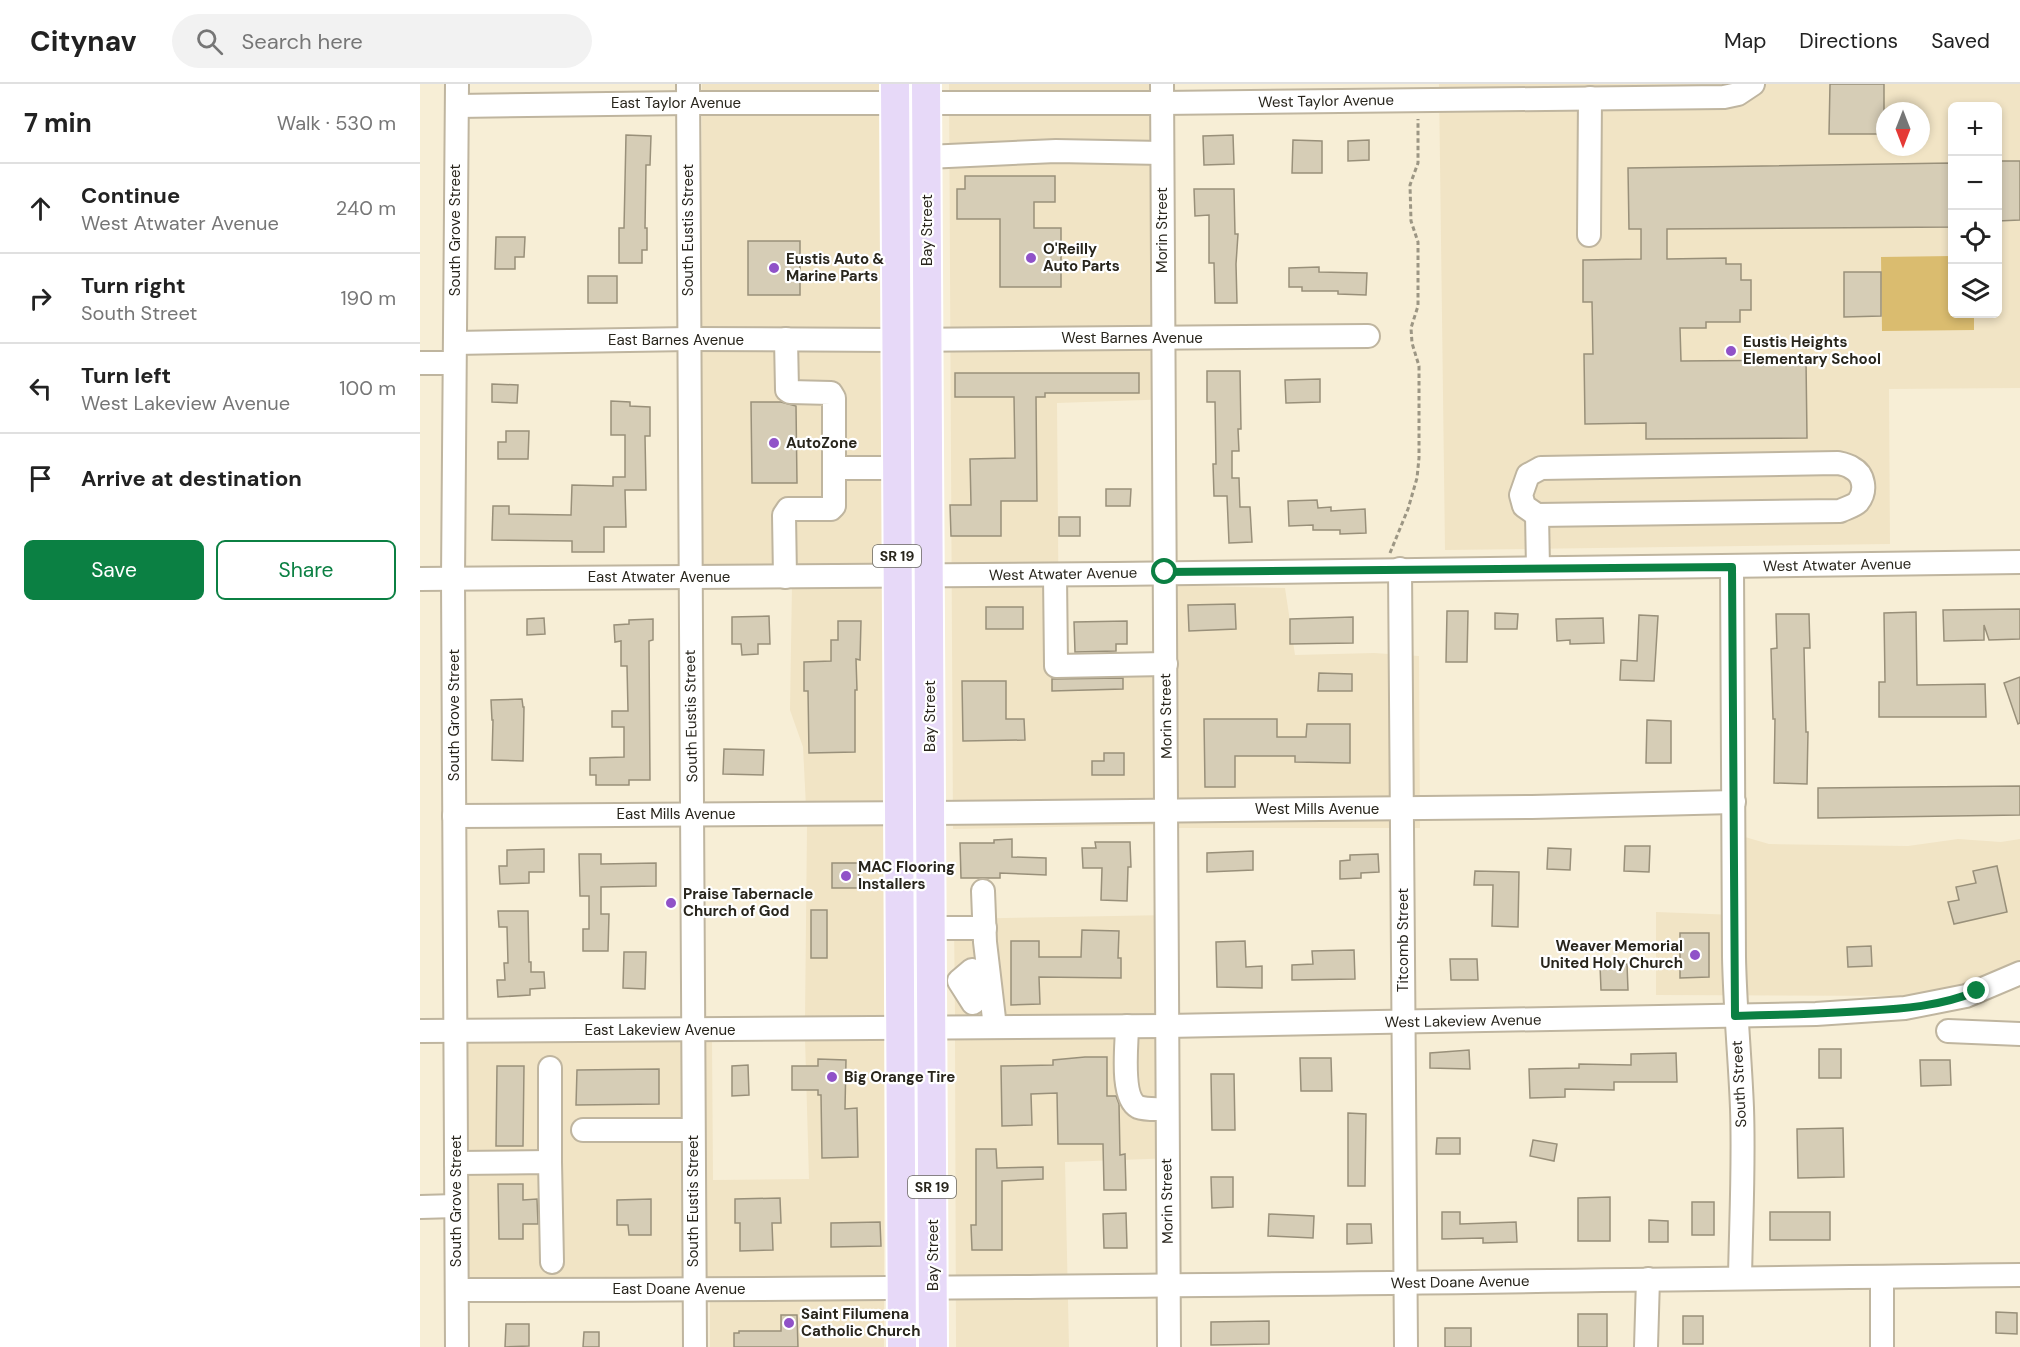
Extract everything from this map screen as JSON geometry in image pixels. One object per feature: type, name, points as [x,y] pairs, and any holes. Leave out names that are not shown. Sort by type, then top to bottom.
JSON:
[{"type":"main road","name":"Bay Street","points":[[895,93],[902,1347]]},
{"type":"main road","name":"Bay Street","points":[[926,93],[933,1347]]},
{"type":"street","name":"West Taylor Avenue","points":[[895,93],[1162,94],[1418,100],[1590,98],[1659,91],[1714,91],[1738,94],[1753,84]]},
{"type":"street","name":"South Eustis Street","points":[[688,93],[695,1347]]},
{"type":"street","name":"East Taylor Avenue","points":[[457,95],[895,93]]},
{"type":"street","name":"Morin Street","points":[[1162,94],[1169,1347]]},
{"type":"street","name":"South Grove Street","points":[[457,95],[453,579],[457,1347]]},
{"type":"street","points":[[1589,236],[1590,98]]},
{"type":"street","points":[[927,157],[1056,151],[1162,153]]},
{"type":"street","name":"West Barnes Avenue","points":[[896,340],[1368,336]]},
{"type":"street","name":"East Barnes Avenue","points":[[420,363],[455,353],[689,339],[896,340]]},
{"type":"street","points":[[785,577],[784,514],[788,509],[831,509],[834,506],[834,398],[831,393],[790,393],[787,390],[786,339]]},
{"type":"street","points":[[1838,463],[1853,468],[1864,483],[1863,492],[1857,503],[1840,511],[1537,515],[1524,506],[1521,495],[1528,475],[1541,468],[1838,463]]},
{"type":"street","points":[[834,468],[897,468]]},
{"type":"street","points":[[1537,515],[1538,568]]},
{"type":"street","name":"West Atwater Avenue","points":[[898,576],[2020,562]]},
{"type":"street","name":"South Street","points":[[1732,567],[1735,1016],[1742,1107],[1743,1171],[1740,1278]]},
{"type":"street","name":"Titcomb Street","points":[[1393,569],[1402,808],[1406,1347]]},
{"type":"street","points":[[1055,575],[1056,666],[1166,664]]},
{"type":"street","name":"East Atwater Avenue","points":[[420,579],[898,576]]},
{"type":"street","name":"West Mills Avenue","points":[[899,814],[1734,802]]},
{"type":"street","name":"East Mills Avenue","points":[[454,816],[692,813],[899,814]]},
{"type":"street","points":[[931,975],[965,975],[958,981],[974,1003],[989,1010],[983,891]]},
{"type":"street","points":[[931,928],[985,928]]},
{"type":"street","name":"West Lakeview Avenue","points":[[900,1028],[931,1028],[989,1010],[1127,1026],[1816,1014],[1905,1008],[1965,996],[2020,973]]},
{"type":"street","points":[[1127,1026],[1126,1080],[1129,1096],[1135,1105],[1142,1108],[1166,1109]]},
{"type":"street","name":"East Lakeview Avenue","points":[[420,1031],[900,1028]]},
{"type":"street","points":[[1948,1031],[2020,1034]]},
{"type":"street","points":[[550,1068],[552,1262]]},
{"type":"street","points":[[583,1130],[693,1130]]},
{"type":"street","points":[[456,1162],[550,1162]]},
{"type":"street","points":[[420,1207],[456,1206]]},
{"type":"street","name":"West Doane Avenue","points":[[901,1288],[1168,1284],[1405,1284],[1648,1278],[2020,1275]]},
{"type":"street","points":[[1882,1277],[1882,1347]]},
{"type":"street","points":[[1646,1347],[1648,1278]]},
{"type":"street","name":"East Doane Avenue","points":[[457,1290],[901,1288]]},
{"type":"path","points":[[1393,569],[1389,557],[1408,509],[1417,478],[1419,458],[1419,366],[1411,336],[1411,328],[1418,306],[1418,242],[1411,221],[1410,194],[1410,184],[1418,163],[1418,100]]},
{"type":"shaded area","points":[[702,84],[880,84],[885,524],[884,1019],[805,1020],[807,827],[803,747],[790,710],[792,585],[699,581]]},
{"type":"shaded area","points":[[949,84],[1175,84],[1174,399],[1057,403],[1059,656],[1162,655],[1165,585],[1285,588],[1295,655],[1374,653],[1419,656],[1420,828],[1163,828],[1163,825],[953,829]]},
{"type":"shaded area","name":"Eustis Heights Elementary School","points":[[1439,84],[2020,84],[2020,388],[1889,389],[1890,544],[1445,550]]},
{"type":"shaded area","points":[[1948,256],[1948,318],[1974,318],[1974,330],[1882,331],[1881,257]]},
{"type":"shaded area","points":[[1744,799],[1745,837],[1769,844],[1908,846],[1958,839],[2001,842],[2020,839],[2020,963],[1963,987],[1919,996],[1656,995],[1656,912],[1736,915]]},
{"type":"shaded area","points":[[1170,915],[1172,1016],[955,1018],[954,919]]},
{"type":"shaded area","points":[[1172,1035],[1175,1158],[1065,1162],[1069,1347],[956,1347],[955,1036]]},
{"type":"shaded area","points":[[884,1037],[884,1347],[710,1347],[710,1287],[465,1301],[463,1040],[712,1039],[713,1180],[809,1179],[805,1038]]},
{"type":"building","points":[[1830,84],[1884,84],[1884,102],[1876,102],[1876,134],[1829,134]]},
{"type":"building","points":[[626,135],[651,136],[650,165],[646,165],[647,250],[642,250],[642,263],[619,263],[619,228],[624,228]]},
{"type":"building","points":[[1233,135],[1234,164],[1204,165],[1203,136]]},
{"type":"building","points":[[1293,140],[1322,141],[1322,173],[1292,173]]},
{"type":"building","points":[[1369,140],[1369,160],[1348,161],[1348,141]]},
{"type":"building","points":[[2002,161],[2020,161],[2020,220],[2002,221]]},
{"type":"building","points":[[1948,163],[1948,227],[1667,229],[1667,259],[1726,258],[1726,264],[1741,264],[1741,280],[1751,280],[1751,310],[1740,310],[1740,322],[1706,322],[1706,328],[1680,328],[1681,361],[1806,360],[1807,438],[1646,439],[1646,423],[1585,424],[1584,354],[1593,354],[1592,302],[1583,302],[1583,260],[1641,259],[1641,229],[1629,229],[1628,168]]},
{"type":"building","points":[[965,176],[1055,176],[1055,202],[1034,202],[1034,228],[1061,228],[1061,287],[1000,287],[1000,219],[957,219],[957,189],[965,189]]},
{"type":"building","points":[[1194,189],[1234,189],[1235,234],[1238,234],[1237,303],[1215,303],[1214,263],[1209,263],[1209,215],[1195,216]]},
{"type":"building","points":[[496,237],[525,237],[524,257],[515,257],[515,269],[495,269]]},
{"type":"building","name":"Eustis Auto & Marine Parts","points":[[748,241],[800,241],[800,295],[748,295]]},
{"type":"building","points":[[1319,267],[1319,272],[1367,273],[1366,295],[1338,294],[1338,291],[1302,291],[1302,287],[1289,287],[1289,268]]},
{"type":"building","points":[[1844,272],[1881,272],[1881,316],[1844,317]]},
{"type":"building","points":[[588,276],[617,276],[617,303],[588,303]]},
{"type":"building","points":[[1207,371],[1240,371],[1241,429],[1238,429],[1239,451],[1232,451],[1232,478],[1239,478],[1240,507],[1250,507],[1252,542],[1229,543],[1227,496],[1214,496],[1215,402],[1207,402]]},
{"type":"building","points":[[955,373],[1139,373],[1139,393],[1045,393],[1045,397],[1036,397],[1037,501],[1001,501],[1001,536],[951,536],[950,505],[971,505],[970,459],[1015,458],[1014,397],[955,397]]},
{"type":"building","points":[[1320,379],[1320,402],[1286,403],[1285,380]]},
{"type":"building","points":[[492,384],[518,385],[517,403],[492,402]]},
{"type":"building","points":[[611,401],[630,402],[630,406],[650,407],[650,436],[645,436],[646,490],[625,490],[626,527],[604,527],[604,552],[572,552],[572,541],[492,540],[493,506],[509,506],[509,514],[571,515],[572,485],[613,486],[613,477],[625,477],[625,435],[611,435]]},
{"type":"building","name":"AutoZone","points":[[751,402],[781,402],[796,406],[797,483],[752,483]]},
{"type":"building","points":[[506,431],[529,431],[528,459],[498,459],[498,442],[506,442]]},
{"type":"building","points":[[1106,489],[1131,489],[1130,506],[1106,506]]},
{"type":"building","points":[[1317,500],[1318,508],[1331,507],[1331,511],[1365,509],[1366,533],[1340,534],[1340,530],[1313,530],[1313,525],[1289,526],[1288,501]]},
{"type":"building","points":[[1059,517],[1080,517],[1080,536],[1059,536]]},
{"type":"building","points":[[1235,604],[1236,629],[1189,631],[1188,605]]},
{"type":"building","points":[[986,607],[1023,607],[1023,629],[986,629]]},
{"type":"building","points":[[2020,609],[2020,639],[1989,640],[1984,625],[1984,640],[1944,641],[1943,610]]},
{"type":"building","points":[[1447,611],[1468,611],[1467,662],[1446,662]]},
{"type":"building","points":[[1916,612],[1917,685],[1985,684],[1986,717],[1879,717],[1879,682],[1885,682],[1884,613]]},
{"type":"building","points":[[1495,613],[1518,614],[1517,629],[1495,629]]},
{"type":"building","points":[[1776,614],[1809,614],[1810,648],[1804,648],[1806,732],[1808,732],[1807,784],[1774,783],[1775,719],[1773,719],[1771,649],[1777,648]]},
{"type":"building","points":[[1639,615],[1658,616],[1654,681],[1620,680],[1621,660],[1637,661]]},
{"type":"building","points":[[769,616],[770,644],[758,644],[758,654],[742,655],[741,644],[732,644],[732,617]]},
{"type":"building","points":[[1353,617],[1353,643],[1290,644],[1290,619]]},
{"type":"building","points":[[544,618],[545,634],[527,635],[527,619]]},
{"type":"building","points":[[1603,618],[1604,643],[1570,644],[1570,640],[1557,641],[1556,619]]},
{"type":"building","points":[[653,619],[653,640],[649,641],[650,780],[629,780],[629,785],[596,785],[596,775],[590,775],[590,758],[624,757],[624,727],[612,727],[612,711],[628,711],[627,666],[621,666],[621,641],[615,642],[614,625],[629,624],[629,620]]},
{"type":"building","points":[[838,621],[861,621],[860,660],[856,659],[855,752],[809,753],[808,691],[804,691],[804,662],[831,661],[831,640],[838,640]]},
{"type":"building","points":[[1127,621],[1127,644],[1116,644],[1116,651],[1075,652],[1074,622]]},
{"type":"building","points":[[1319,673],[1352,674],[1352,691],[1318,691]]},
{"type":"building","points":[[2020,677],[2020,723],[2018,724],[2004,683]]},
{"type":"building","points":[[1123,678],[1123,689],[1052,691],[1052,679]]},
{"type":"building","points":[[962,681],[1006,681],[1006,719],[1024,719],[1025,740],[963,741]]},
{"type":"building","points":[[522,699],[524,707],[523,761],[492,760],[491,700]]},
{"type":"building","points":[[1204,719],[1277,719],[1277,737],[1306,737],[1307,724],[1350,724],[1350,763],[1295,762],[1295,756],[1235,756],[1235,787],[1205,787]]},
{"type":"building","points":[[1647,720],[1671,721],[1671,763],[1646,763]]},
{"type":"building","points":[[724,749],[764,750],[763,775],[723,774]]},
{"type":"building","points":[[1104,753],[1124,753],[1124,775],[1092,775],[1092,761],[1104,761]]},
{"type":"building","points":[[2020,786],[2020,815],[1818,818],[1818,788]]},
{"type":"building","points":[[1012,839],[1012,857],[1046,858],[1046,875],[1000,873],[1000,878],[961,878],[960,843],[994,843],[994,840]]},
{"type":"building","points":[[1095,842],[1130,842],[1131,867],[1128,867],[1127,901],[1101,900],[1102,868],[1083,868],[1082,848],[1096,848]]},
{"type":"building","points":[[1625,846],[1650,846],[1649,872],[1624,871]]},
{"type":"building","points":[[1548,848],[1571,849],[1570,870],[1547,869]]},
{"type":"building","points":[[544,849],[544,872],[529,872],[529,883],[500,884],[499,866],[507,866],[507,850]]},
{"type":"building","points":[[1253,851],[1253,870],[1207,872],[1207,853]]},
{"type":"building","points":[[579,854],[601,854],[601,864],[656,863],[656,886],[601,887],[601,914],[609,914],[608,951],[583,951],[583,929],[589,929],[589,896],[580,896]]},
{"type":"building","points":[[1378,854],[1379,872],[1361,873],[1361,878],[1340,879],[1340,861],[1350,860],[1350,855]]},
{"type":"building","name":"MAC Flooring Installers","points":[[832,863],[859,863],[859,888],[832,888]]},
{"type":"building","points":[[1997,866],[2007,912],[1954,924],[1948,902],[1959,900],[1956,887],[1976,883],[1973,871]]},
{"type":"building","points":[[1475,871],[1519,872],[1518,927],[1492,926],[1493,885],[1474,885]]},
{"type":"building","points":[[811,910],[827,910],[827,958],[811,958]]},
{"type":"building","points":[[498,911],[528,911],[531,972],[544,972],[545,988],[530,989],[530,995],[498,997],[497,980],[505,980],[504,963],[508,963],[507,927],[499,927]]},
{"type":"building","points":[[1082,930],[1119,931],[1118,958],[1121,958],[1121,978],[1039,977],[1040,1004],[1011,1005],[1011,941],[1039,941],[1039,957],[1081,957]]},
{"type":"building","name":"Weaver Memorial United Holy Church","points":[[1680,933],[1709,933],[1709,977],[1680,978]]},
{"type":"building","points":[[1245,941],[1246,967],[1262,966],[1262,988],[1217,987],[1216,942]]},
{"type":"building","points":[[1871,946],[1872,966],[1848,967],[1847,947]]},
{"type":"building","points":[[1354,950],[1355,979],[1292,980],[1292,965],[1313,964],[1312,951]]},
{"type":"building","points":[[624,952],[646,952],[645,989],[623,988]]},
{"type":"building","points":[[1450,959],[1477,959],[1478,980],[1451,980]]},
{"type":"building","points":[[1627,964],[1628,990],[1601,990],[1600,965]]},
{"type":"building","points":[[1819,1049],[1841,1049],[1841,1078],[1819,1078]]},
{"type":"building","points":[[1469,1050],[1470,1069],[1430,1068],[1430,1053]]},
{"type":"building","points":[[1676,1053],[1677,1082],[1614,1082],[1614,1090],[1565,1089],[1565,1097],[1530,1098],[1529,1069],[1579,1068],[1579,1064],[1631,1065],[1631,1054]]},
{"type":"building","points":[[1107,1057],[1107,1096],[1116,1096],[1119,1104],[1120,1155],[1125,1154],[1126,1190],[1104,1190],[1103,1144],[1058,1144],[1057,1093],[1031,1094],[1032,1125],[1002,1126],[1001,1066],[1053,1065],[1053,1060]]},
{"type":"building","points":[[1300,1058],[1331,1058],[1332,1091],[1301,1091]]},
{"type":"building","points":[[818,1059],[846,1060],[845,1109],[857,1108],[858,1157],[822,1158],[821,1095],[818,1095],[818,1090],[792,1090],[792,1066],[818,1066]]},
{"type":"building","points":[[1920,1060],[1950,1060],[1951,1085],[1921,1086]]},
{"type":"building","points":[[748,1065],[749,1095],[732,1096],[732,1066]]},
{"type":"building","points":[[497,1066],[524,1066],[523,1146],[496,1146]]},
{"type":"building","points":[[659,1069],[659,1104],[576,1105],[577,1070]]},
{"type":"building","points":[[1211,1074],[1234,1074],[1235,1130],[1212,1130]]},
{"type":"building","points":[[1348,1113],[1366,1114],[1365,1186],[1348,1186]]},
{"type":"building","points":[[1843,1128],[1844,1177],[1798,1178],[1797,1129]]},
{"type":"building","points":[[1437,1138],[1460,1138],[1460,1154],[1436,1154]]},
{"type":"building","points":[[1533,1140],[1557,1144],[1554,1161],[1530,1156]]},
{"type":"building","points":[[976,1149],[996,1149],[997,1168],[1043,1167],[1043,1179],[1002,1181],[1002,1250],[972,1250],[971,1225],[976,1225]]},
{"type":"building","points":[[1211,1177],[1233,1177],[1233,1207],[1212,1208]]},
{"type":"building","points":[[498,1184],[523,1184],[523,1200],[537,1199],[538,1224],[523,1224],[523,1239],[499,1239]]},
{"type":"building","points":[[1610,1197],[1610,1241],[1578,1241],[1578,1198]]},
{"type":"building","points":[[780,1198],[781,1223],[772,1223],[773,1250],[740,1251],[740,1223],[735,1223],[735,1199]]},
{"type":"building","points":[[651,1199],[651,1235],[629,1235],[628,1225],[617,1225],[617,1200]]},
{"type":"building","points":[[1692,1202],[1714,1202],[1714,1235],[1692,1235]]},
{"type":"building","points":[[1442,1212],[1460,1212],[1460,1224],[1516,1222],[1517,1242],[1483,1243],[1483,1238],[1442,1239]]},
{"type":"building","points":[[1770,1212],[1830,1212],[1830,1240],[1770,1240]]},
{"type":"building","points":[[1126,1213],[1127,1248],[1104,1248],[1103,1214]]},
{"type":"building","points":[[1269,1214],[1314,1216],[1313,1238],[1268,1236]]},
{"type":"building","points":[[1649,1220],[1668,1221],[1668,1242],[1649,1242]]},
{"type":"building","points":[[880,1222],[881,1246],[831,1247],[831,1223]]},
{"type":"building","points":[[1347,1224],[1371,1224],[1372,1243],[1347,1244]]},
{"type":"building","points":[[1996,1312],[2017,1313],[2017,1334],[1996,1333]]},
{"type":"building","points":[[1578,1314],[1607,1314],[1607,1347],[1578,1347]]},
{"type":"building","name":"Saint Filumena Catholic Church","points":[[781,1315],[797,1315],[798,1347],[734,1347],[734,1333],[739,1333],[739,1331],[781,1331]]},
{"type":"building","points":[[1683,1316],[1703,1316],[1703,1344],[1683,1344]]},
{"type":"building","points":[[1269,1321],[1269,1344],[1211,1345],[1211,1322]]},
{"type":"building","points":[[506,1324],[529,1324],[529,1346],[505,1347]]},
{"type":"building","points":[[1445,1328],[1471,1328],[1471,1347],[1445,1347]]},
{"type":"building","points":[[584,1332],[599,1332],[599,1347],[583,1347]]},
{"type":"place","name":"O'Reilly Auto Parts","points":[[1031,258]]},
{"type":"place","name":"Eustis Auto & Marine Parts","points":[[774,268]]},
{"type":"place","name":"Eustis Heights Elementary School","points":[[1731,351]]},
{"type":"place","name":"AutoZone","points":[[774,443]]},
{"type":"place","name":"MAC Flooring Installers","points":[[846,876]]},
{"type":"place","name":"Praise Tabernacle Church of God","points":[[671,903]]},
{"type":"place","name":"Weaver Memorial United Holy Church","points":[[1695,955]]},
{"type":"place","name":"Big Orange Tire","points":[[832,1077]]},
{"type":"place","name":"Saint Filumena Catholic Church","points":[[789,1323]]},
{"type":"route","points":[[1165,572],[1732,567],[1735,1016],[1816,1014],[1905,1008],[1965,996],[1977,991]]}]
